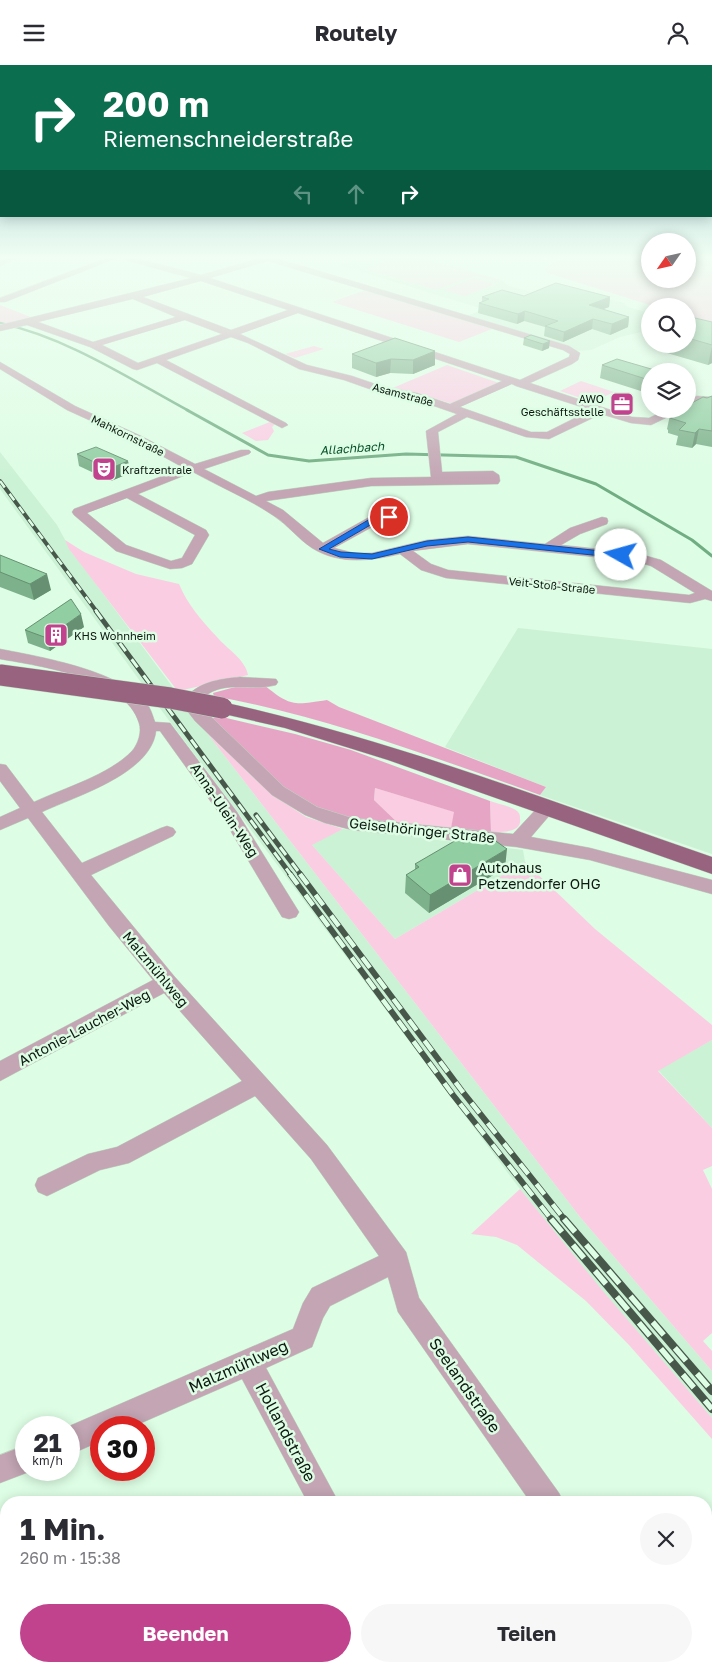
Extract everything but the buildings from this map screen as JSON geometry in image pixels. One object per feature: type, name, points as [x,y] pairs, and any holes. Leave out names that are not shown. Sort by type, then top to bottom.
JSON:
[{"type":"main road","points":[[0,675],[162,697],[222,708],[343,738],[712,866]]},
{"type":"street","points":[[63,333],[93,345],[137,367],[237,333]]},
{"type":"street","points":[[93,345],[132,333]]},
{"type":"street","name":"Asamstraße","points":[[227,333],[269,349],[303,367],[348,378],[382,390],[413,395],[530,435],[544,437],[553,434],[600,410]]},
{"type":"street","points":[[367,333],[631,420],[648,423],[661,418]]},
{"type":"street","name":"Asamstraße","points":[[450,408],[568,362],[574,358],[576,353],[558,345],[518,333]]},
{"type":"street","points":[[158,360],[282,425]]},
{"type":"street","name":"Mahkornstraße","points":[[0,365],[71,408],[137,437],[256,500]]},
{"type":"street","points":[[696,396],[707,388]]},
{"type":"street","points":[[696,401],[712,400]]},
{"type":"street","name":"Asamstraße","points":[[437,479],[432,431],[466,413]]},
{"type":"street","points":[[129,494],[201,533],[202,535],[187,561],[182,564],[170,565],[128,552],[78,512],[194,468],[245,452]]},
{"type":"street","points":[[256,500],[268,496],[358,483],[470,478]]},
{"type":"street","points":[[256,500],[279,513],[323,549],[340,555],[382,556],[427,543],[455,540],[549,547],[648,560],[710,595]]},
{"type":"street","points":[[323,549],[378,518],[400,516]]},
{"type":"street","points":[[549,547],[575,531],[602,521]]},
{"type":"street","name":"Veit-Stoß-Straße","points":[[404,550],[426,567],[446,574],[690,599],[710,595]]},
{"type":"street","points":[[0,654],[88,674],[110,683],[140,707],[148,720],[149,732],[145,744],[138,754],[126,764],[95,781],[0,824]]},
{"type":"street","points":[[0,685],[21,675],[36,661]]},
{"type":"street","name":"Geiselhöringer Straße","points":[[270,682],[252,680],[214,685],[201,690],[192,700],[193,708],[262,778],[293,802],[331,819],[352,824],[518,841],[590,854],[712,887]]},
{"type":"street","name":"Anna-Ulein-Weg","points":[[148,727],[164,726],[180,745],[220,799],[289,912]]},
{"type":"street","name":"Malzmühlweg","points":[[0,769],[116,921],[167,982],[319,1152],[397,1260],[320,1297],[303,1338],[80,1436]]},
{"type":"street","points":[[518,841],[546,809]]},
{"type":"street","points":[[80,873],[167,832]]},
{"type":"street","name":"Antonie-Laucher-Weg","points":[[0,1072],[167,982]]},
{"type":"street","points":[[47,1185],[96,1161],[121,1156],[257,1084]]},
{"type":"street","name":"Seelandstraße","points":[[397,1260],[407,1303],[544,1496]]},
{"type":"street","name":"Hollandstraße","points":[[248,1362],[320,1496]]},
{"type":"street","points":[[0,1469],[15,1463]]},
{"type":"shaded area","points":[[430,333],[482,333],[459,342]]},
{"type":"shaded area","points":[[523,333],[637,333],[620,337],[591,350],[577,351],[573,348]]},
{"type":"shaded area","points":[[314,346],[324,349],[295,358],[285,354]]},
{"type":"shaded area","points":[[447,365],[499,383],[453,404],[413,392],[388,390]]},
{"type":"shaded area","points":[[581,381],[614,392],[593,402],[560,391]]},
{"type":"shaded area","points":[[270,422],[275,424],[272,427],[274,431],[268,440],[256,441],[242,433]]},
{"type":"shaded area","points":[[0,452],[57,525],[70,549],[197,720],[580,1217],[712,1371],[712,1418],[599,1287],[520,1189],[159,707],[0,489]]},
{"type":"shaded area","points":[[65,540],[84,552],[136,574],[179,584],[195,612],[240,659],[248,675],[183,690],[176,689],[69,549]]},
{"type":"shaded area","points":[[518,628],[712,649],[712,854],[540,795],[546,787],[445,747]]},
{"type":"shaded area","points":[[264,685],[293,703],[327,700],[339,707],[546,787],[540,795],[379,739],[297,715],[214,696],[213,693],[235,687]]},
{"type":"shaded area","points":[[218,716],[295,734],[351,750],[490,801],[491,832],[451,828],[454,812],[375,788],[374,800],[398,823],[349,817],[308,803],[273,779],[209,720]]},
{"type":"shaded area","points":[[197,720],[273,795],[306,817],[343,829],[312,845],[395,939],[525,862],[595,929],[712,1025],[712,1040],[658,1071],[712,1128],[712,1166],[703,1170],[712,1189],[712,1333],[703,1341],[712,1351],[712,1371],[580,1217]]},
{"type":"shaded area","points":[[375,788],[455,812],[451,828],[398,823],[374,800]]},
{"type":"shaded area","points":[[490,801],[517,811],[520,816],[518,827],[510,831],[491,832]]},
{"type":"shaded area","points":[[343,829],[523,850],[525,862],[395,939],[311,844]]},
{"type":"shaded area","points":[[712,1040],[712,1128],[658,1070]]},
{"type":"shaded area","points":[[520,1189],[602,1290],[712,1418],[712,1439],[629,1345],[586,1301],[517,1245],[496,1237],[471,1234]]},
{"type":"waterway","name":"Allachbach","points":[[34,333],[50,338],[97,360],[189,411]]},
{"type":"waterway","name":"Allachbach","points":[[187,410],[268,455],[309,461],[406,454],[516,457],[596,484],[692,540],[712,556]]},
{"type":"railway","points":[[0,481],[97,612]]},
{"type":"railway","points":[[96,611],[291,875]]},
{"type":"railway","points":[[256,815],[301,875]]},
{"type":"railway","points":[[290,874],[453,1095],[552,1220]]},
{"type":"railway","points":[[300,874],[462,1091],[565,1220]]},
{"type":"railway","points":[[551,1219],[712,1409]]},
{"type":"railway","points":[[564,1219],[712,1391]]},
{"type":"place","name":"AWO Geschäftsstelle","points":[[622,404]]},
{"type":"place","name":"Kraftzentrale","points":[[104,469]]},
{"type":"place","name":"KHS Wohnheim","points":[[56,635]]},
{"type":"place","name":"Autohaus Petzendorfer OHG","points":[[460,875]]},
{"type":"route","points":[[389,517],[378,518],[323,549],[340,555],[372,557],[427,543],[480,540],[621,555]]}]
